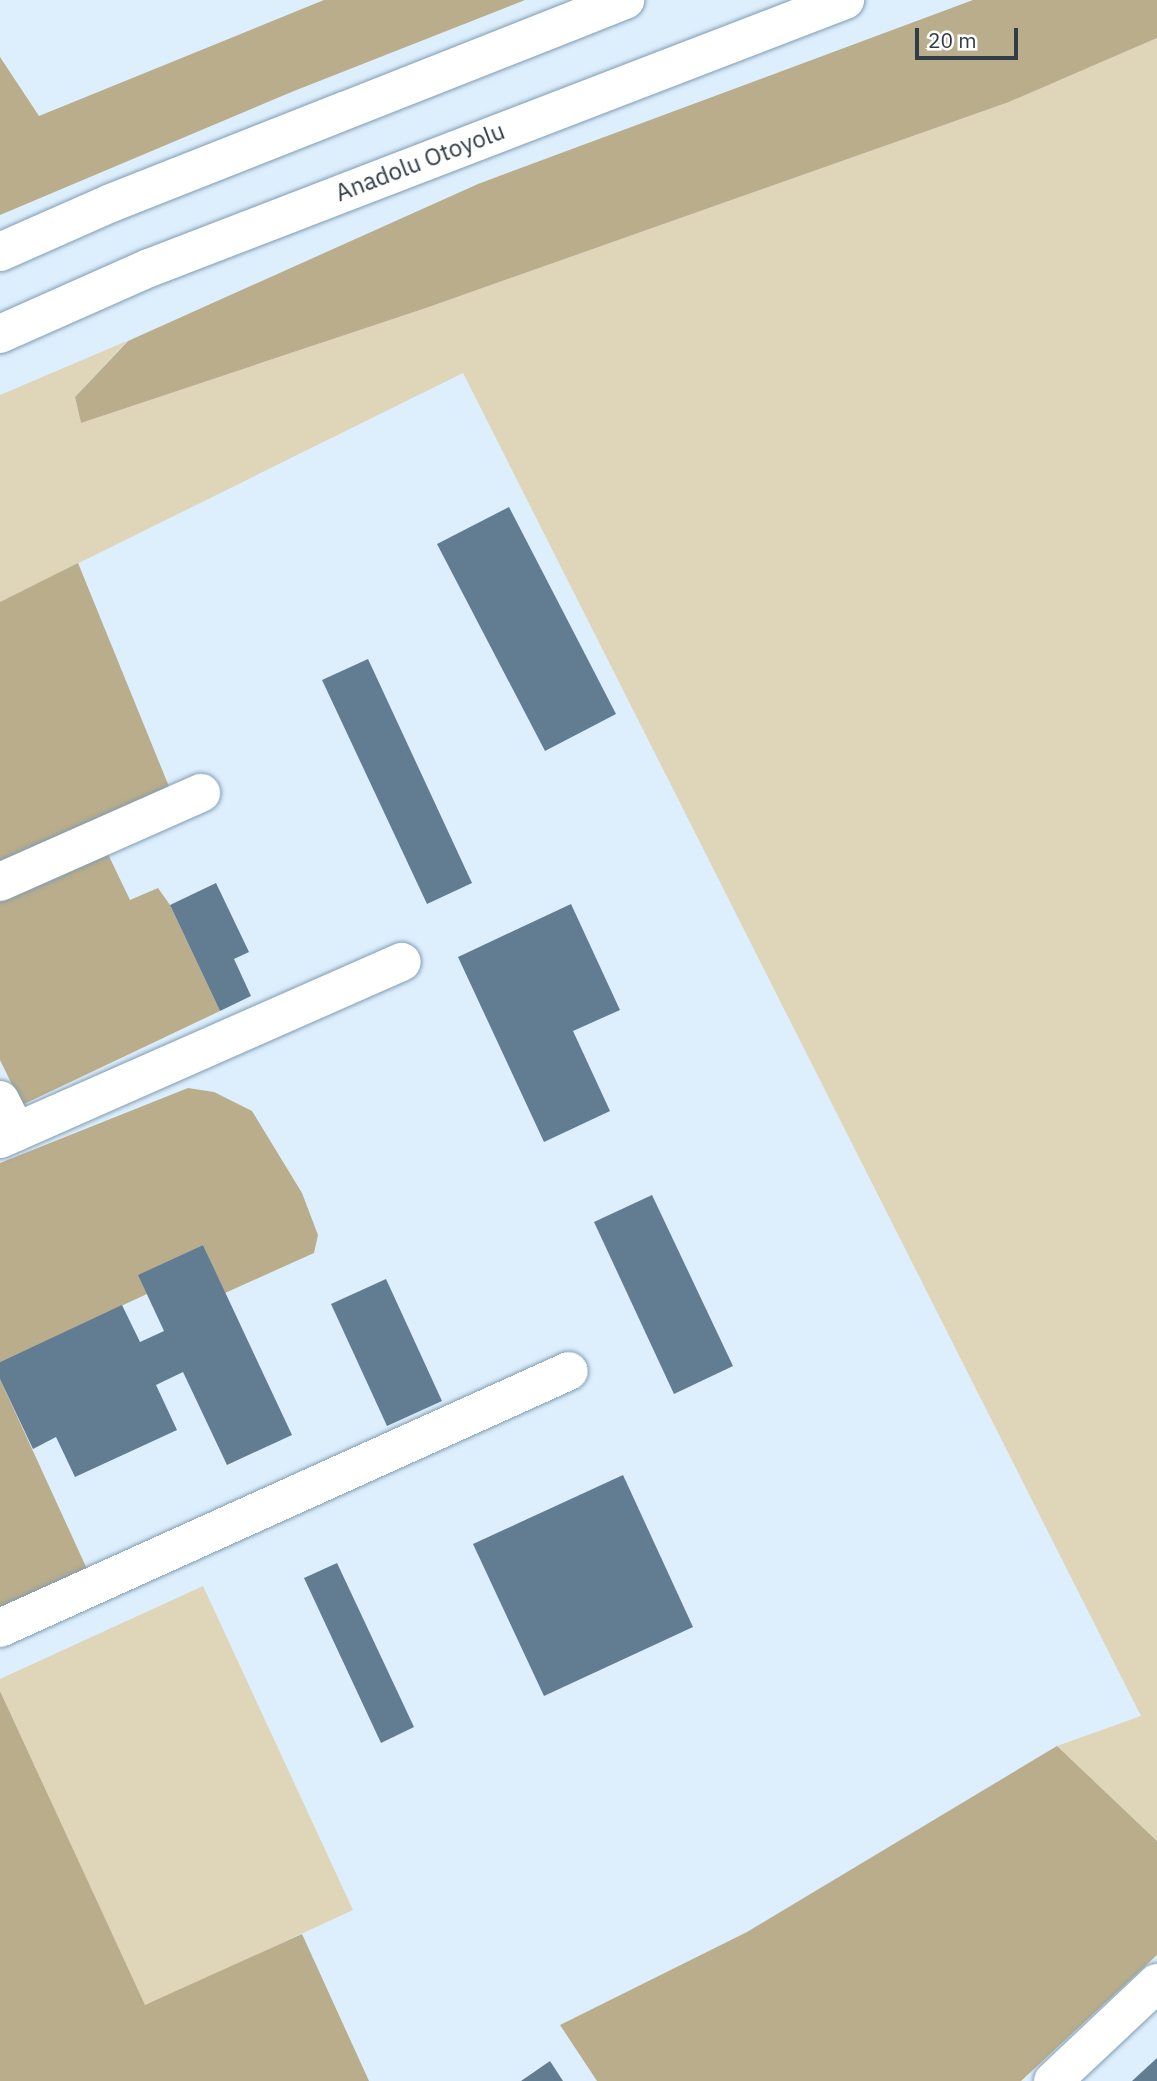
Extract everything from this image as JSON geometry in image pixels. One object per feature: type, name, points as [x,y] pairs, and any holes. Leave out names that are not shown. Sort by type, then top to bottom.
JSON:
[{"type":"main road","points":[[0,252],[111,203],[625,0]]},
{"type":"main road","name":"Anadolu Otoyolu","points":[[0,334],[149,268],[845,0]]},
{"type":"main road","points":[[0,882],[201,793]]},
{"type":"main road","points":[[5,1124],[402,962]]},
{"type":"main road","points":[[0,1628],[569,1371]]},
{"type":"main road","points":[[1053,2081],[1157,1983]]},
{"type":"shaded area","points":[[324,0],[525,0],[294,91],[0,215],[0,57],[39,116]]},
{"type":"shaded area","points":[[973,0],[1157,0],[1157,38],[1009,102],[426,308],[81,423],[75,397],[128,341],[478,184]]},
{"type":"shaded area","points":[[1157,38],[1157,1841],[1057,1746],[1141,1716],[463,373],[0,602],[0,395],[127,341],[75,397],[81,423],[426,308],[1009,102]]},
{"type":"shaded area","points":[[78,563],[170,789],[0,866],[0,602]]},
{"type":"shaded area","points":[[107,852],[130,900],[158,888],[170,905],[220,1011],[22,1105],[0,1060],[0,900]]},
{"type":"shaded area","points":[[188,1088],[214,1092],[252,1111],[302,1193],[318,1235],[314,1253],[225,1293],[203,1245],[139,1275],[147,1294],[0,1362],[0,1163]]},
{"type":"shaded area","points":[[0,1379],[87,1569],[0,1608]]},
{"type":"shaded area","points":[[203,1586],[353,1910],[145,2006],[0,1691],[0,1679]]},
{"type":"shaded area","points":[[0,1691],[145,2005],[302,1934],[369,2081],[0,2081]]},
{"type":"shaded area","points":[[1057,1746],[1157,1841],[1157,1955],[1021,2081],[597,2081],[560,2025],[747,1932]]},
{"type":"building","points":[[509,507],[616,714],[545,751],[437,544]]},
{"type":"building","points":[[368,659],[472,883],[427,904],[322,680]]},
{"type":"building","points":[[216,883],[249,952],[234,959],[251,996],[220,1011],[170,905]]},
{"type":"building","points":[[571,904],[620,1010],[573,1031],[610,1111],[544,1142],[458,957]]},
{"type":"building","points":[[652,1195],[733,1366],[674,1394],[594,1222]]},
{"type":"building","points":[[203,1245],[292,1435],[227,1465],[183,1372],[156,1385],[177,1430],[75,1477],[56,1437],[33,1449],[0,1379],[0,1362],[122,1305],[140,1342],[164,1331],[138,1275]]},
{"type":"building","points":[[386,1279],[442,1401],[387,1426],[331,1304]]},
{"type":"building","points":[[623,1475],[693,1627],[544,1696],[473,1544]]},
{"type":"building","points":[[337,1563],[414,1727],[381,1743],[304,1578]]},
{"type":"building","points":[[1157,2058],[1157,2081],[1132,2081]]},
{"type":"building","points":[[550,2061],[563,2081],[521,2081]]}]
